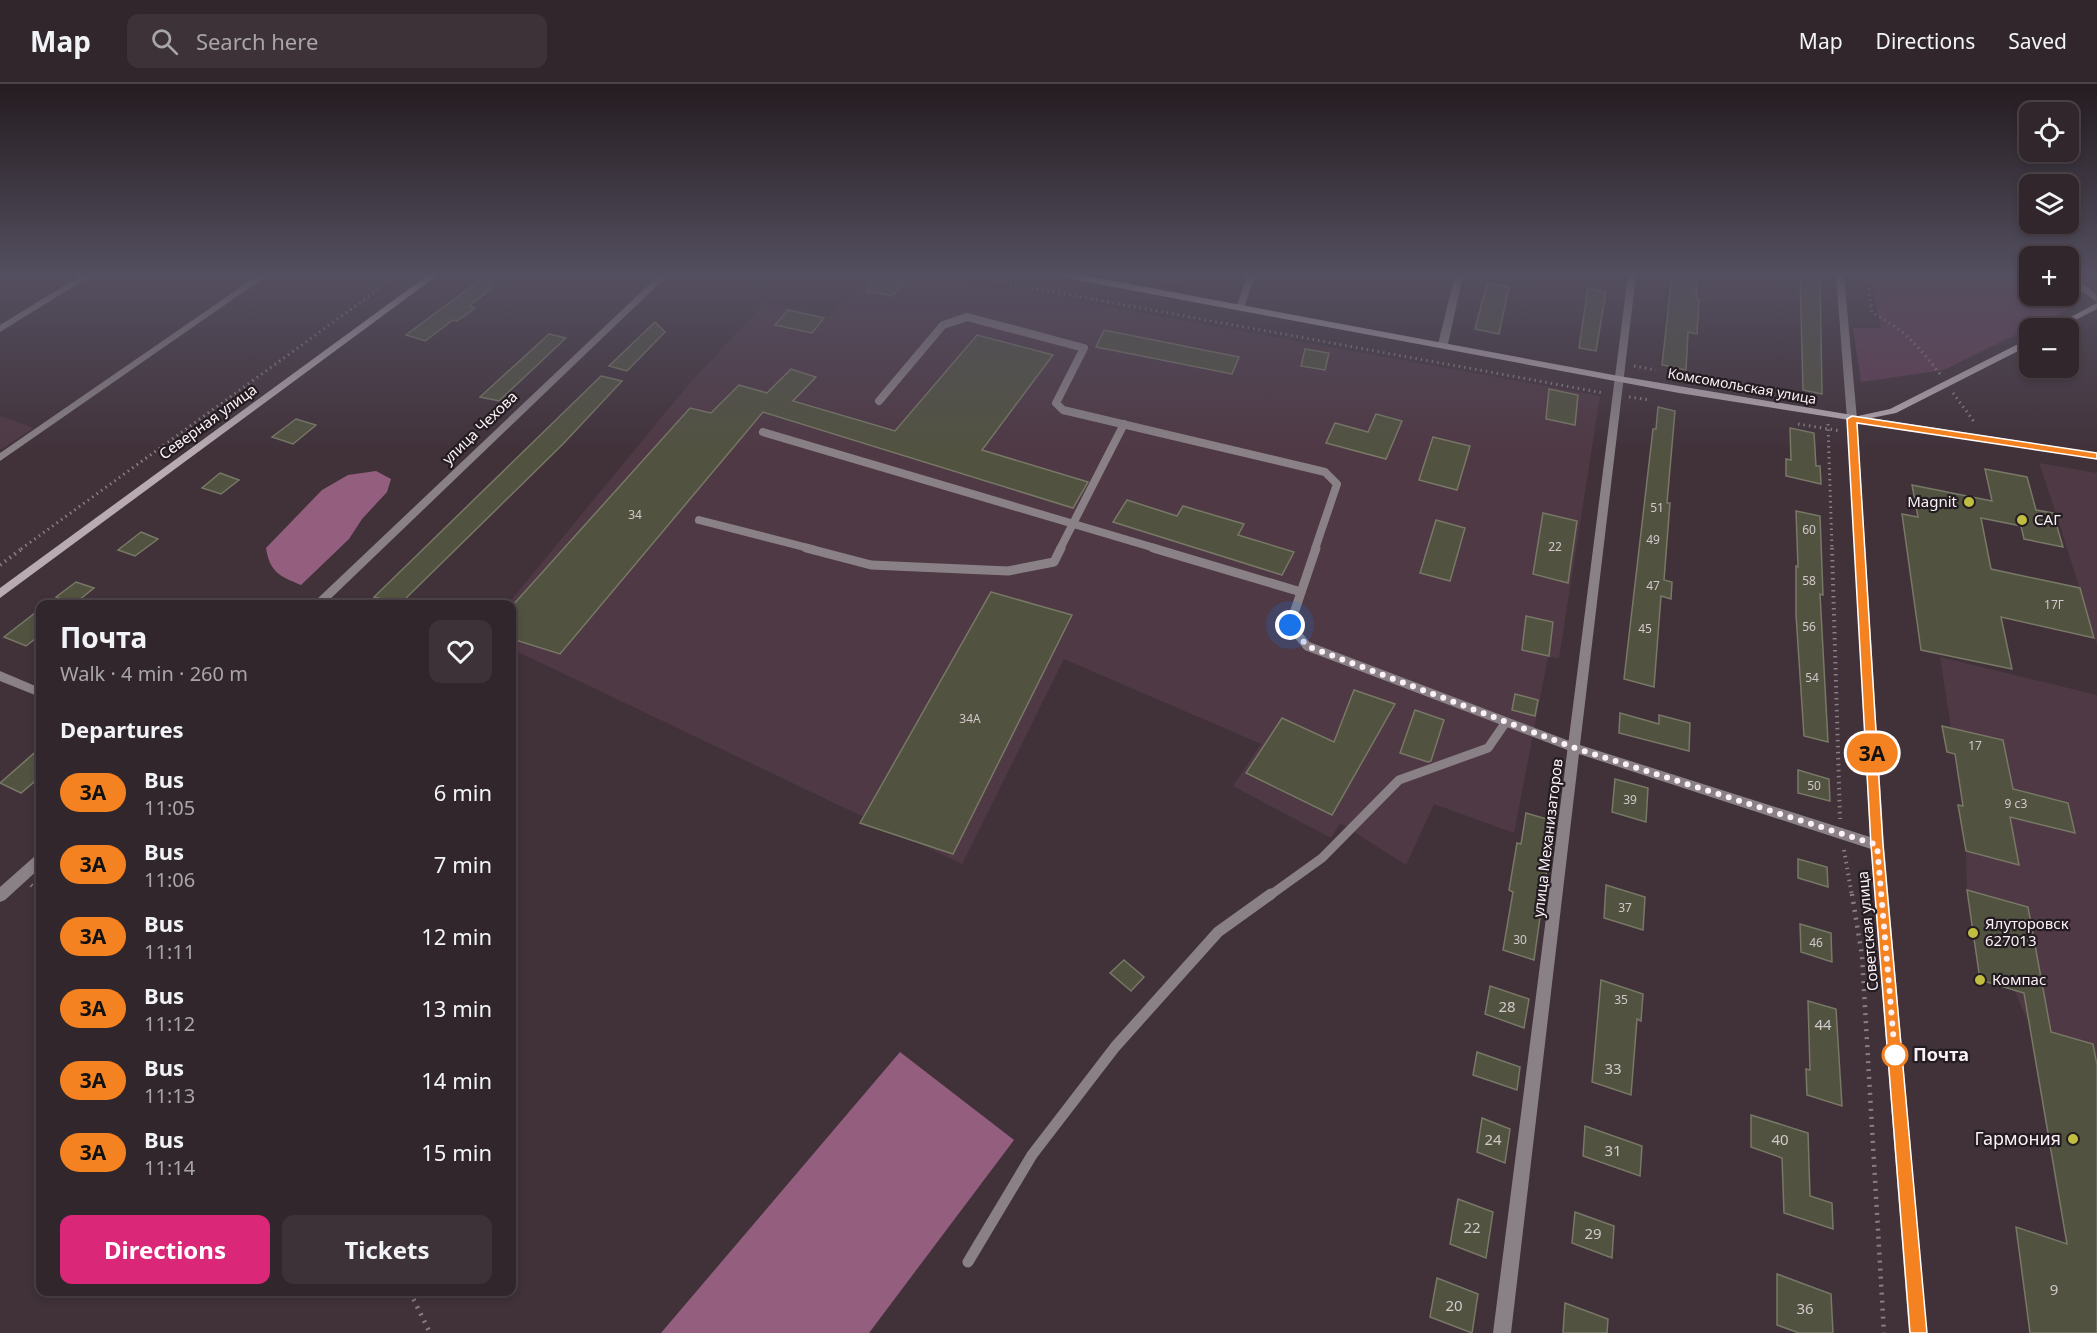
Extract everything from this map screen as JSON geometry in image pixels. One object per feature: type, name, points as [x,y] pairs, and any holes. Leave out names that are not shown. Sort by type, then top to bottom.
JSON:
[{"type":"street","points":[[0,458],[180,333]]},
{"type":"street","name":"Северная улица","points":[[0,594],[355,333]]},
{"type":"street","name":"улица Чехова","points":[[323,600],[603,333]]},
{"type":"street","name":"Комсомольская улица","points":[[1388,333],[1620,379],[1828,415],[2097,456]]},
{"type":"street","points":[[1443,344],[1445,333]]},
{"type":"street","name":"улица Механизаторов","points":[[1502,1333],[1625,333]]},
{"type":"street","name":"Советская улица","points":[[1845,333],[1877,845],[1918,1333]]},
{"type":"street","points":[[1852,419],[1893,411],[2019,347]]},
{"type":"street","points":[[0,675],[36,691]]},
{"type":"street","points":[[1575,748],[1877,845]]},
{"type":"street","points":[[0,896],[36,864]]},
{"type":"lane","points":[[879,401],[937,333]]},
{"type":"lane","points":[[1028,333],[1084,348],[1056,403],[1063,410],[1325,472],[1337,484],[1290,625],[1307,646],[1575,748]]},
{"type":"lane","points":[[699,520],[871,566],[1008,571],[1054,562],[1124,424]]},
{"type":"lane","points":[[764,432],[1301,592]]},
{"type":"lane","points":[[968,1262],[1032,1155],[1115,1047],[1218,932],[1322,858],[1399,780],[1488,748],[1506,722]]},
{"type":"path","points":[[0,565],[318,333]]},
{"type":"path","points":[[1280,333],[1658,401]]},
{"type":"path","points":[[1905,333],[1918,345],[1975,424]]},
{"type":"path","points":[[1828,415],[1841,835],[1862,956],[1884,1333]]},
{"type":"path","points":[[1794,423],[1852,433]]},
{"type":"path","points":[[412,1296],[430,1333]]},
{"type":"shaded area","points":[[737,333],[1254,333],[1600,396],[1559,658],[1548,657],[1514,833],[1434,804],[1406,865],[1340,823],[1331,838],[1233,786],[1261,744],[1064,659],[962,864],[516,651],[516,600],[511,600],[688,385]]},
{"type":"shaded area","points":[[1854,333],[2019,333],[1944,370],[1861,382]]},
{"type":"shaded area","points":[[0,416],[34,428],[0,450]]},
{"type":"shaded area","points":[[2039,463],[2097,473],[2097,644],[2056,513]]},
{"type":"shaded area","points":[[376,471],[391,479],[387,492],[362,519],[349,539],[301,585],[287,579],[273,568],[266,548],[322,490],[348,475]]},
{"type":"shaded area","points":[[1940,657],[2097,695],[2097,1333],[2030,1333],[2016,1227],[2067,1243],[2030,1026],[2014,990],[2045,998],[2028,907],[1967,890],[1966,851],[1958,805],[1963,804]]},
{"type":"shaded area","points":[[900,1052],[1014,1140],[869,1333],[661,1333]]},
{"type":"building","points":[[408,333],[435,333],[425,341],[406,335]]},
{"type":"building","points":[[643,333],[664,333],[627,371],[609,366]]},
{"type":"building","points":[[1102,333],[1120,333],[1239,357],[1232,374],[1096,347]]},
{"type":"building","points":[[1581,333],[1599,333],[1596,351],[1579,348]]},
{"type":"building","points":[[1666,333],[1688,333],[1686,370],[1662,365]]},
{"type":"building","points":[[1802,333],[1821,333],[1822,394],[1803,390]]},
{"type":"building","points":[[549,334],[566,338],[499,401],[480,397]]},
{"type":"building","points":[[977,335],[1053,355],[982,450],[1088,482],[1073,508],[763,412],[560,654],[516,640],[516,602],[690,408],[711,413],[739,385],[767,393],[791,369],[816,377],[793,401],[895,431]]},
{"type":"building","points":[[1305,349],[1329,353],[1325,370],[1301,366]]},
{"type":"building","points":[[601,376],[622,381],[563,444],[404,600],[385,600],[374,597]]},
{"type":"building","points":[[1549,389],[1578,395],[1575,425],[1546,419]]},
{"type":"building","points":[[1658,407],[1675,411],[1667,503],[1670,503],[1664,580],[1672,582],[1671,599],[1661,596],[1654,687],[1624,679],[1653,429],[1656,429]]},
{"type":"building","points":[[1376,414],[1402,421],[1386,459],[1326,443],[1335,423],[1368,432]]},
{"type":"building","points":[[296,419],[316,425],[293,444],[272,437]]},
{"type":"building","points":[[1790,428],[1814,433],[1816,466],[1820,466],[1821,484],[1786,476],[1786,459],[1791,460]]},
{"type":"building","points":[[1433,437],[1470,446],[1457,490],[1419,480]]},
{"type":"building","points":[[1985,469],[2027,477],[2036,510],[2053,513],[2063,547],[2024,539],[2021,526],[1981,518],[1991,569],[2080,588],[2094,638],[2001,617],[2012,669],[1921,650],[1902,514],[1918,517],[1912,485],[1992,501]]},
{"type":"building","points":[[220,473],[239,480],[221,494],[202,488]]},
{"type":"building","points":[[1127,500],[1177,516],[1183,506],[1244,524],[1238,535],[1294,552],[1282,575],[1113,522]]},
{"type":"building","points":[[1796,511],[1820,516],[1823,595],[1820,594],[1828,742],[1804,736],[1796,615],[1796,566],[1798,567]]},
{"type":"building","points":[[1543,513],[1577,521],[1568,583],[1533,574]]},
{"type":"building","points":[[1436,520],[1465,528],[1450,581],[1420,573]]},
{"type":"building","points":[[141,532],[158,539],[135,556],[118,550]]},
{"type":"building","points":[[76,582],[94,588],[79,600],[64,600],[56,597]]},
{"type":"building","points":[[991,592],[1072,615],[953,854],[860,823]]},
{"type":"building","points":[[36,612],[36,638],[26,646],[4,637]]},
{"type":"building","points":[[1526,616],[1553,622],[1549,656],[1522,650]]},
{"type":"building","points":[[1354,690],[1395,704],[1332,815],[1246,773],[1282,718],[1334,742]]},
{"type":"building","points":[[1515,694],[1538,700],[1535,716],[1512,710]]},
{"type":"building","points":[[1415,710],[1444,720],[1431,761],[1428,762],[1400,753]]},
{"type":"building","points":[[1620,713],[1659,724],[1659,715],[1690,723],[1689,751],[1619,733]]},
{"type":"building","points":[[1942,726],[2003,740],[2013,789],[2068,803],[2075,833],[2010,817],[2019,865],[1966,851],[1958,805],[1963,806],[1955,754],[1947,752]]},
{"type":"building","points":[[36,752],[36,780],[21,793],[0,783]]},
{"type":"building","points":[[1798,770],[1829,779],[1830,801],[1798,793]]},
{"type":"building","points":[[1615,779],[1648,788],[1646,822],[1612,812]]},
{"type":"building","points":[[1526,813],[1550,820],[1545,852],[1549,853],[1534,960],[1503,950],[1513,892],[1509,890],[1517,843],[1521,844]]},
{"type":"building","points":[[1798,859],[1827,867],[1828,887],[1798,878]]},
{"type":"building","points":[[1606,885],[1645,897],[1643,930],[1604,918]]},
{"type":"building","points":[[1967,890],[2028,907],[2051,1032],[2093,1044],[2097,1065],[2097,1333],[2030,1333],[2016,1227],[2067,1244],[2024,993],[1980,980]]},
{"type":"building","points":[[1800,924],[1831,933],[1832,962],[1801,952]]},
{"type":"building","points":[[1124,960],[1144,977],[1131,991],[1110,973]]},
{"type":"building","points":[[1601,980],[1643,994],[1641,1021],[1637,1019],[1631,1095],[1592,1082]]},
{"type":"building","points":[[1490,986],[1529,999],[1524,1028],[1485,1014]]},
{"type":"building","points":[[1808,1001],[1836,1009],[1842,1106],[1807,1095],[1806,1069],[1810,1070]]},
{"type":"building","points":[[1477,1052],[1520,1067],[1517,1090],[1473,1075]]},
{"type":"building","points":[[1751,1115],[1808,1133],[1810,1196],[1832,1203],[1833,1229],[1784,1213],[1782,1158],[1751,1147]]},
{"type":"building","points":[[1482,1118],[1510,1129],[1505,1163],[1477,1152]]},
{"type":"building","points":[[1585,1126],[1642,1146],[1640,1176],[1583,1156]]},
{"type":"building","points":[[1458,1199],[1493,1212],[1486,1258],[1450,1244]]},
{"type":"building","points":[[1575,1212],[1614,1226],[1612,1258],[1572,1243]]},
{"type":"building","points":[[1777,1274],[1831,1294],[1833,1333],[1799,1333],[1777,1325]]},
{"type":"building","points":[[1437,1278],[1478,1294],[1472,1333],[1430,1317]]},
{"type":"building","points":[[1565,1303],[1608,1319],[1607,1333],[1563,1333]]},
{"type":"bus line","name":"3А","points":[[1918,1333],[1877,845],[1852,419],[2097,456]]},
{"type":"place","name":"Magnit","points":[[1969,502]]},
{"type":"place","name":"САГ","points":[[2022,520]]},
{"type":"place","name":"Ялуторовск 627013","points":[[1973,933]]},
{"type":"place","name":"Компас","points":[[1980,980]]},
{"type":"place","name":"Почта","points":[[1895,1055]]},
{"type":"place","name":"Гармония","points":[[2073,1139]]},
{"type":"route","points":[[1290,625],[1307,646],[1575,748],[1877,845],[1895,1055]]}]
